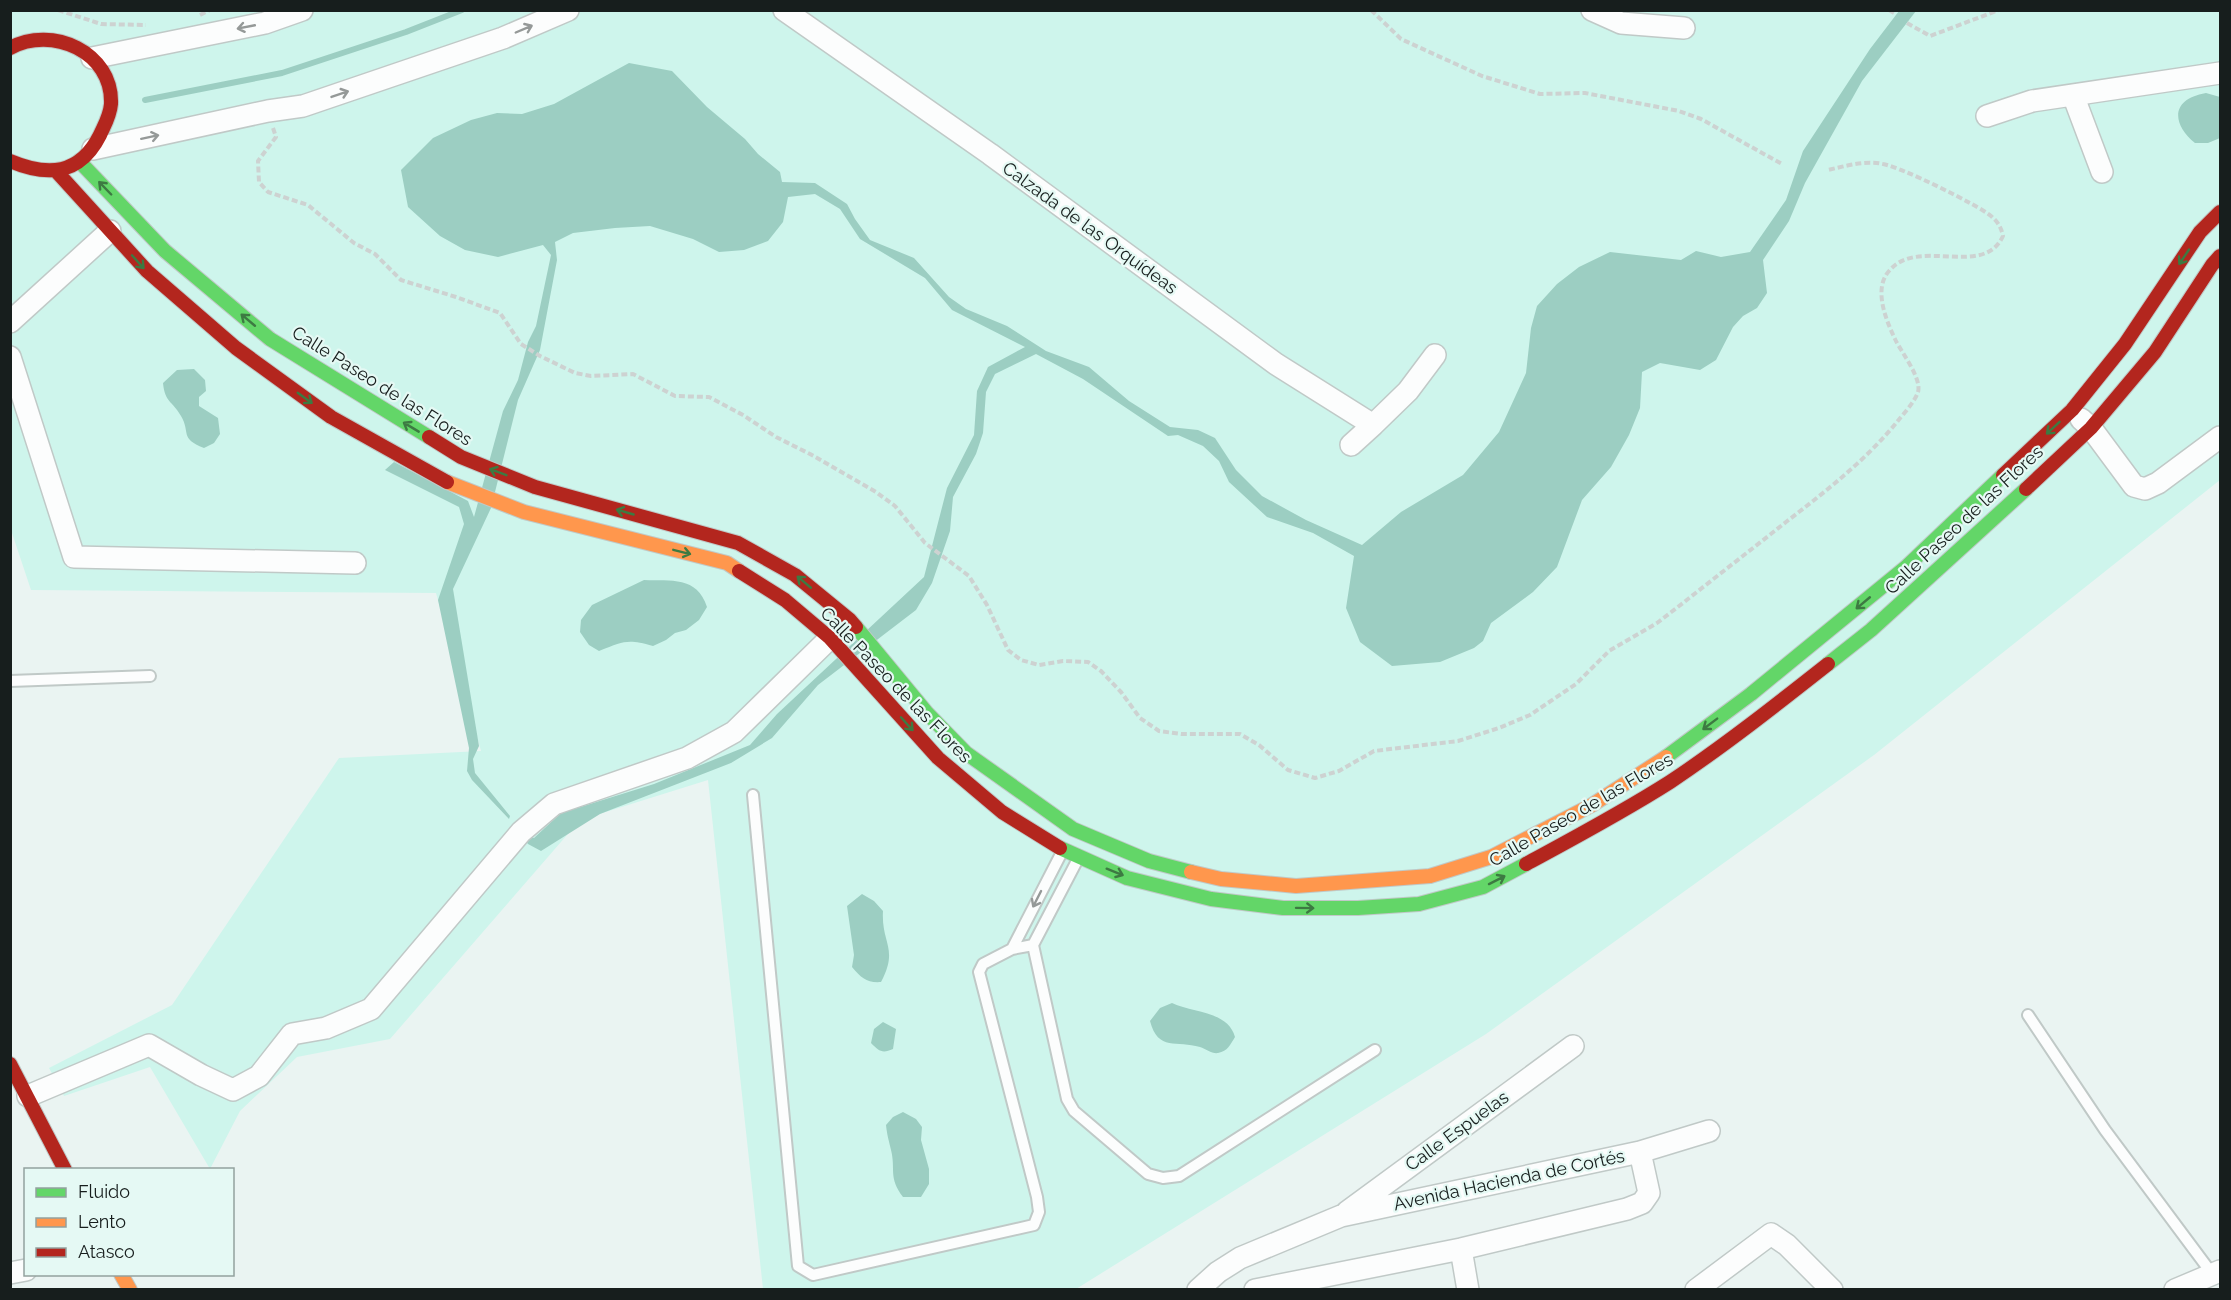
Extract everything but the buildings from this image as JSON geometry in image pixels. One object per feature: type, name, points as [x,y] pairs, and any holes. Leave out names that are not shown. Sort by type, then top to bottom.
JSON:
[{"type":"street","points":[[92,58],[265,23],[302,10]]},
{"type":"street","points":[[10,161],[25,168],[57,171],[86,155],[268,111],[303,106],[503,38],[568,10]]},
{"type":"street","name":"Calzada de las Orquídeas","points":[[784,10],[990,154],[1276,364],[1373,425]]},
{"type":"street","points":[[1592,10],[1621,23],[1684,28]]},
{"type":"street","points":[[15,42],[38,38],[58,39],[76,46],[92,58],[104,75],[110,94],[110,115],[86,155]]},
{"type":"street","points":[[1988,116],[2032,100],[2220,73]]},
{"type":"street","points":[[2073,95],[2102,172]]},
{"type":"street","name":"Calle Paseo de las Flores","points":[[86,155],[165,251],[270,339],[331,417],[450,484],[524,512],[727,563],[785,600],[830,638],[938,758],[1002,812],[1063,850],[1127,878],[1211,899],[1283,908],[1358,908],[1419,904],[1483,887],[1604,822],[1670,782],[1766,714],[1870,630],[2091,428],[2155,352],[2220,256]]},
{"type":"street","name":"Calle Paseo de las Flores","points":[[57,171],[147,271],[236,348],[292,370],[461,457],[535,487],[738,543],[795,575],[849,620],[927,713],[966,753],[1073,830],[1149,861],[1221,879],[1296,886],[1430,876],[1491,857],[1592,806],[1666,757],[1751,694],[1905,568],[2072,410],[2125,344],[2200,232],[2220,212]]},
{"type":"street","points":[[10,322],[110,231]]},
{"type":"street","points":[[1351,445],[1408,391],[1435,355]]},
{"type":"street","points":[[10,357],[74,557],[355,563]]},
{"type":"street","points":[[2072,410],[2091,428],[2134,486],[2145,489],[2158,483],[2220,437]]},
{"type":"street","points":[[809,621],[824,599]]},
{"type":"street","points":[[27,1096],[149,1045],[201,1075],[233,1090],[259,1076],[292,1034],[326,1028],[371,1009],[521,832],[554,804],[687,758],[734,732],[830,638]]},
{"type":"street","points":[[1751,694],[1766,714]]},
{"type":"street","name":"Calle Espuelas","points":[[1341,1216],[1573,1046]]},
{"type":"street","points":[[10,1064],[64,1168]]},
{"type":"street","points":[[1640,1152],[1708,1131]]},
{"type":"street","name":"Avenida Hacienda de Cortés","points":[[1198,1290],[1218,1272],[1240,1258],[1341,1216],[1640,1152],[1648,1193],[1642,1203],[1628,1209],[1461,1250],[1255,1290]]},
{"type":"street","points":[[1696,1290],[1771,1234],[1787,1245],[1832,1290]]},
{"type":"street","points":[[1461,1250],[1468,1290]]},
{"type":"street","points":[[2175,1290],[2217,1273]]},
{"type":"street","points":[[122,1276],[130,1290]]},
{"type":"lane","points":[[10,681],[150,676]]},
{"type":"lane","points":[[753,795],[798,1266],[813,1275],[1034,1225],[1039,1212],[1037,1197],[979,972],[983,964],[1012,949],[1034,945]]},
{"type":"lane","points":[[1012,949],[1073,830]]},
{"type":"lane","points":[[1089,837],[1034,945],[1067,1099],[1074,1111],[1148,1174],[1163,1178],[1179,1176],[1376,1050]]},
{"type":"lane","points":[[2028,1015],[2105,1130],[2217,1273]]},
{"type":"path","points":[[58,10],[101,24],[148,25]]},
{"type":"path","points":[[196,16],[210,10]]},
{"type":"path","points":[[1371,10],[1401,39],[1482,76],[1540,94],[1585,93],[1679,111],[1701,119],[1782,164]]},
{"type":"path","points":[[1907,23],[1930,36],[1999,10]]},
{"type":"path","points":[[268,111],[276,137],[258,161],[259,182],[268,192],[308,205],[354,243],[375,254],[401,280],[500,313],[521,344],[575,373],[591,376],[633,374],[675,396],[709,397],[743,415],[776,437],[876,492],[894,506],[925,543],[969,576],[987,605],[1008,650],[1021,660],[1039,665],[1088,662],[1101,671],[1121,692],[1140,718],[1159,731],[1181,734],[1240,734],[1259,745],[1288,770],[1315,778],[1339,771],[1374,751],[1458,741],[1530,715],[1576,684],[1609,651],[1657,623],[1683,603],[1838,481],[1880,442],[1912,403],[1918,390],[1916,378],[1895,339],[1883,306],[1881,290],[1888,271],[1898,263],[1917,256],[1976,256],[1990,252],[1999,245],[2003,236],[2000,225],[1990,215],[1928,183],[1884,164],[1859,163],[1828,170]]},
{"type":"shaded area","points":[[10,11],[2220,11],[2220,480],[1874,755],[1486,1034],[1076,1289],[763,1289],[708,780],[580,820],[390,1039],[297,1057],[240,1111],[211,1168],[150,1067],[64,1096],[49,1068],[172,1005],[339,758],[481,751],[436,593],[31,590],[10,527]]},
{"type":"shaded area","points":[[1899,11],[1916,11],[1862,81],[1805,183],[1789,221],[1763,260],[1767,293],[1757,308],[1743,316],[1733,327],[1716,360],[1700,370],[1660,363],[1642,372],[1640,408],[1629,435],[1611,467],[1582,500],[1557,567],[1533,592],[1491,623],[1483,641],[1474,648],[1440,662],[1392,666],[1360,642],[1346,608],[1354,556],[1313,533],[1267,517],[1229,482],[1219,461],[1203,446],[1178,435],[1168,436],[1083,379],[1036,354],[995,374],[986,392],[983,433],[976,454],[953,497],[950,531],[932,583],[916,610],[818,685],[772,738],[731,763],[600,814],[541,851],[528,844],[520,834],[534,838],[561,813],[654,784],[750,745],[777,714],[924,577],[947,488],[974,435],[977,391],[988,367],[1025,347],[952,310],[925,278],[860,239],[840,209],[815,194],[788,197],[783,222],[768,241],[744,250],[719,252],[693,239],[650,226],[573,233],[555,242],[557,260],[540,350],[518,400],[491,508],[453,589],[479,746],[473,759],[475,773],[510,816],[509,819],[472,780],[467,771],[469,748],[438,600],[464,524],[459,507],[385,470],[394,462],[468,501],[474,517],[503,411],[518,380],[528,342],[536,326],[551,255],[543,245],[498,257],[465,250],[440,236],[408,207],[401,170],[433,138],[471,120],[497,113],[522,114],[554,104],[629,63],[672,71],[707,107],[780,172],[782,182],[815,183],[847,204],[870,240],[914,258],[949,297],[966,309],[1007,326],[1046,351],[1089,367],[1129,401],[1170,427],[1198,430],[1215,438],[1236,470],[1262,496],[1306,520],[1362,545],[1401,512],[1463,475],[1499,432],[1526,373],[1531,328],[1537,306],[1557,284],[1579,267],[1610,252],[1681,260],[1696,251],[1721,257],[1750,252],[1786,200],[1803,151],[1870,49]]},
{"type":"shaded area","points":[[2206,93],[2220,97],[2220,138],[2208,143],[2195,143],[2182,128],[2178,113],[2186,101]]},
{"type":"shaded area","points":[[194,369],[205,380],[206,391],[199,397],[199,406],[218,418],[220,434],[214,443],[204,448],[188,438],[184,422],[167,398],[163,383],[177,370]]},
{"type":"shaded area","points":[[644,580],[673,581],[690,585],[703,597],[707,607],[699,620],[686,630],[675,633],[653,646],[626,642],[599,651],[589,645],[580,632],[581,620],[592,605]]},
{"type":"shaded area","points":[[862,894],[874,901],[883,911],[889,961],[881,982],[865,979],[852,967],[854,955],[847,906]]},
{"type":"shaded area","points":[[1172,1003],[1218,1017],[1225,1022],[1235,1037],[1230,1045],[1224,1051],[1216,1053],[1192,1045],[1163,1041],[1154,1031],[1150,1021],[1160,1008]]},
{"type":"shaded area","points":[[883,1022],[896,1029],[893,1049],[886,1051],[879,1050],[871,1043],[874,1029]]},
{"type":"shaded area","points":[[903,1112],[916,1119],[922,1127],[921,1140],[929,1169],[929,1184],[921,1197],[903,1197],[894,1179],[886,1125],[893,1117]]},
{"type":"waterway","points":[[145,100],[282,73],[406,32],[462,10]]},
{"type":"traffic: fast","points":[[79,161],[165,251],[270,339],[429,437]]},
{"type":"traffic: fast","points":[[1666,757],[1751,694],[1905,568],[2003,475]]},
{"type":"traffic: fast","points":[[1828,664],[1871,630],[2026,489]]},
{"type":"traffic: fast","points":[[856,627],[927,713],[966,753],[1073,829],[1149,861],[1191,872]]},
{"type":"traffic: fast","points":[[1060,848],[1127,878],[1211,899],[1283,908],[1358,908],[1419,904],[1483,887],[1526,864]]},
{"type":"traffic: slow","points":[[447,482],[524,512],[727,563],[739,571]]},
{"type":"traffic: slow","points":[[1191,872],[1221,879],[1296,886],[1430,876],[1491,857],[1592,805],[1666,757]]},
{"type":"traffic: slow","points":[[122,1276],[130,1290]]},
{"type":"traffic: jam","points":[[10,48],[26,42],[44,40],[61,42],[77,48],[91,57],[102,70],[109,86],[111,104],[107,120],[92,148],[73,165],[50,170],[37,169],[10,161]]},
{"type":"traffic: jam","points":[[57,172],[147,271],[236,348],[331,417],[447,482]]},
{"type":"traffic: jam","points":[[2003,475],[2072,410],[2125,344],[2200,232],[2220,212]]},
{"type":"traffic: jam","points":[[2026,489],[2091,428],[2155,352],[2220,256]]},
{"type":"traffic: jam","points":[[429,437],[461,457],[535,487],[738,543],[795,575],[856,627]]},
{"type":"traffic: jam","points":[[739,571],[785,600],[830,638],[938,758],[1002,812],[1060,848]]},
{"type":"traffic: jam","points":[[1526,864],[1670,782],[1730,740],[1828,664]]},
{"type":"traffic: jam","points":[[10,1064],[64,1168]]}]
